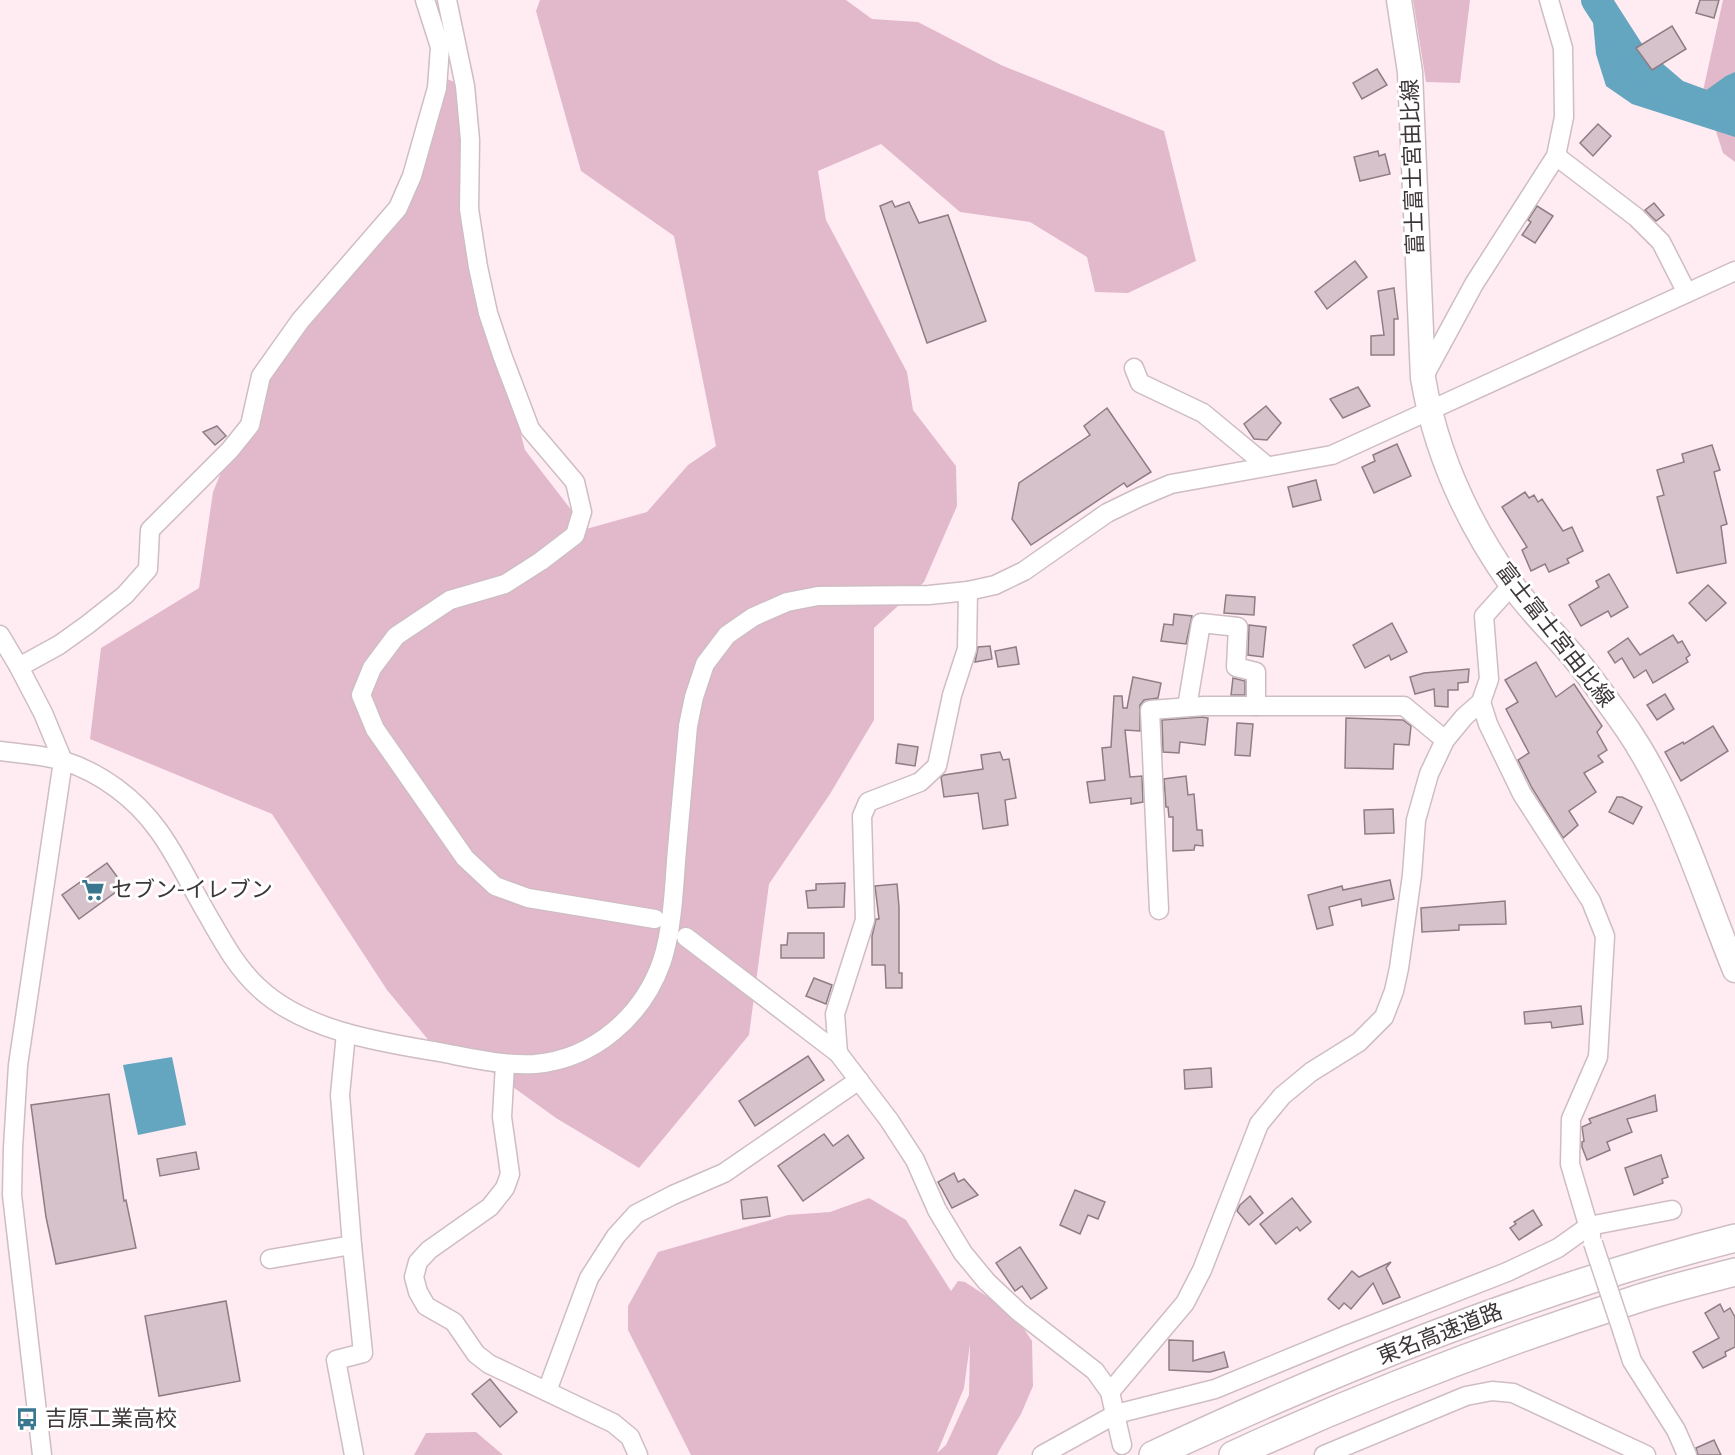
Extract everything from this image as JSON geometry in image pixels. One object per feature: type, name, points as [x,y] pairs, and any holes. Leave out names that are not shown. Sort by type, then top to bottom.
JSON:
[{"type":"highway","name":"東名高速道路","points":[[1154,1455],[1406,1345],[1522,1303],[1651,1261],[1735,1238]]},
{"type":"highway","name":"東名高速道路","points":[[1233,1455],[1384,1389],[1491,1348],[1635,1299],[1735,1272]]},
{"type":"main road","name":"富士富士宮由比線","points":[[1399,0],[1410,72],[1423,378],[1429,412],[1440,451],[1455,488],[1474,524],[1512,585],[1577,661],[1628,731],[1652,771],[1672,808],[1735,970]]},
{"type":"street","points":[[19,667],[87,625],[125,595],[148,569],[150,530],[230,450],[250,425],[261,376],[300,321],[398,208],[412,176],[437,88],[440,47],[425,0]]},
{"type":"street","points":[[447,0],[465,86],[470,140],[469,209],[478,267],[489,313],[530,429],[575,482],[582,512],[575,535],[541,561],[505,584],[450,600],[396,636],[372,668],[360,695],[375,729],[465,858],[495,886],[528,898],[655,919]]},
{"type":"street","points":[[1423,378],[1474,284],[1556,156],[1564,117],[1563,48],[1549,0]]},
{"type":"street","points":[[1556,156],[1636,217],[1660,242],[1687,293]]},
{"type":"street","points":[[0,751],[63,761],[108,781],[131,800],[158,830],[233,959],[260,989],[291,1011],[370,1041],[505,1064],[546,1062],[602,1042],[640,1004],[662,960],[672,910],[688,726],[694,697],[705,664],[727,635],[753,617],[787,602],[818,596],[929,595],[968,591],[995,585],[1024,571],[1107,513],[1161,488],[1171,484],[1332,455],[1735,271]]},
{"type":"street","points":[[1134,368],[1140,383],[1203,413],[1268,466]]},
{"type":"street","points":[[1110,1392],[1185,1303],[1202,1270],[1259,1124],[1282,1096],[1311,1072],[1359,1042],[1384,1017],[1394,991],[1399,968],[1413,875],[1416,820],[1429,774],[1445,740],[1464,717],[1481,702],[1489,679],[1484,616],[1512,585]]},
{"type":"street","points":[[838,1053],[835,1014],[865,920],[862,816],[868,802],[920,782],[937,766],[952,695],[967,648],[968,591]]},
{"type":"street","points":[[1187,707],[1201,623],[1238,627],[1236,667],[1256,672],[1256,706]]},
{"type":"street","points":[[0,635],[43,714],[63,761],[18,1065],[12,1148],[12,1195],[42,1455]]},
{"type":"street","points":[[1481,702],[1488,724],[1522,794],[1591,901],[1605,936],[1598,1057],[1571,1119],[1570,1164],[1632,1361],[1676,1430],[1687,1455]]},
{"type":"street","points":[[1160,910],[1150,710],[1187,707],[1404,706],[1445,740]]},
{"type":"street","points":[[686,938],[838,1053],[889,1120],[915,1160],[937,1210],[963,1253],[987,1282],[1019,1312],[1095,1371],[1110,1392],[1122,1445]]},
{"type":"street","points":[[346,1033],[340,1095],[363,1353],[336,1360],[354,1455]]},
{"type":"street","points":[[505,1064],[502,1117],[510,1174],[505,1188],[490,1207],[429,1250],[418,1262],[414,1277],[418,1292],[426,1306],[454,1322],[476,1354],[489,1364],[613,1423],[630,1437],[638,1455]]},
{"type":"street","points":[[547,1391],[589,1278],[616,1236],[636,1214],[724,1173],[859,1080]]},
{"type":"street","points":[[1042,1455],[1116,1414],[1215,1389],[1507,1272],[1591,1234],[1672,1210]]},
{"type":"street","points":[[270,1259],[352,1245]]},
{"type":"street","points":[[1324,1455],[1466,1396],[1492,1391],[1513,1393],[1646,1455]]},
{"type":"shaded area","points":[[540,0],[846,0],[872,19],[918,22],[1001,65],[1164,131],[1196,261],[1128,293],[1095,292],[1087,257],[1030,222],[960,212],[881,144],[818,171],[826,220],[907,372],[913,410],[956,466],[957,506],[924,582],[874,628],[874,720],[830,794],[769,884],[749,1035],[639,1168],[556,1118],[474,1059],[435,1048],[387,990],[272,814],[90,739],[101,648],[199,588],[213,492],[261,376],[412,176],[442,77],[465,86],[485,298],[525,450],[586,529],[647,512],[688,465],[716,446],[674,236],[581,171],[536,11]]},
{"type":"shaded area","points":[[1413,0],[1470,0],[1460,83],[1426,82]]},
{"type":"shaded area","points":[[1723,0],[1735,0],[1735,162],[1723,153],[1703,91]]},
{"type":"shaded area","points":[[869,1198],[906,1220],[951,1291],[958,1281],[965,1282],[1011,1312],[1022,1326],[1032,1341],[1033,1386],[1021,1414],[997,1455],[691,1455],[628,1330],[628,1306],[658,1252],[788,1215],[830,1212]],"holes":[[[970,1344],[969,1395],[946,1445],[937,1453],[964,1388]]]},
{"type":"shaded area","points":[[476,1432],[503,1455],[414,1455],[426,1433]]},
{"type":"water","points":[[1591,0],[1604,0],[1644,79],[1684,106],[1735,72],[1735,137],[1632,104],[1606,86],[1596,54]]},
{"type":"water","points":[[172,1057],[186,1125],[138,1135],[123,1065]]},
{"type":"building","points":[[1700,0],[1719,0],[1714,18],[1696,13]]},
{"type":"building","points":[[1672,26],[1686,49],[1652,70],[1636,48]]},
{"type":"building","points":[[1377,69],[1387,85],[1362,99],[1353,83]]},
{"type":"building","points":[[1598,124],[1611,136],[1593,156],[1580,143]]},
{"type":"building","points":[[1378,151],[1379,156],[1385,154],[1390,174],[1360,181],[1354,157]]},
{"type":"building","points":[[892,201],[895,207],[909,202],[919,223],[948,215],[986,321],[927,343],[880,206]]},
{"type":"building","points":[[1654,203],[1664,215],[1656,221],[1645,210]]},
{"type":"building","points":[[1537,206],[1553,216],[1535,243],[1522,235],[1531,222],[1528,220]]},
{"type":"building","points":[[1355,261],[1367,277],[1327,309],[1315,292]]},
{"type":"building","points":[[1394,288],[1398,319],[1394,319],[1394,355],[1371,355],[1371,336],[1384,335],[1378,291]]},
{"type":"building","points":[[1358,387],[1370,406],[1343,418],[1330,399]]},
{"type":"building","points":[[1266,406],[1281,423],[1267,440],[1254,439],[1244,424]]},
{"type":"building","points":[[1107,408],[1151,472],[1127,487],[1124,483],[1031,545],[1012,519],[1019,483],[1090,435],[1084,426]]},
{"type":"building","points":[[217,426],[226,436],[215,445],[203,432]]},
{"type":"building","points":[[1397,444],[1411,476],[1374,493],[1362,467],[1375,461],[1373,455]]},
{"type":"building","points":[[1712,445],[1720,470],[1714,472],[1727,524],[1721,526],[1726,563],[1677,573],[1657,497],[1664,495],[1657,470],[1684,462],[1682,454]]},
{"type":"building","points":[[1316,480],[1321,500],[1293,507],[1288,487]]},
{"type":"building","points":[[1525,492],[1529,498],[1534,495],[1538,502],[1542,499],[1563,531],[1572,527],[1583,551],[1567,559],[1569,563],[1549,572],[1545,564],[1531,571],[1522,550],[1527,547],[1502,507]]},
{"type":"building","points":[[1609,574],[1628,607],[1611,617],[1608,611],[1581,626],[1569,605],[1599,587],[1596,581]]},
{"type":"building","points":[[1708,585],[1726,603],[1706,621],[1689,603]]},
{"type":"building","points":[[1226,595],[1255,597],[1254,615],[1224,613]]},
{"type":"building","points":[[1174,614],[1192,616],[1186,644],[1161,641],[1164,624],[1173,625]]},
{"type":"building","points":[[1392,623],[1407,652],[1391,660],[1389,655],[1365,668],[1353,645]]},
{"type":"building","points":[[1249,625],[1266,627],[1263,657],[1248,655]]},
{"type":"building","points":[[1673,635],[1678,643],[1682,641],[1690,655],[1686,658],[1688,662],[1653,683],[1646,670],[1634,678],[1622,658],[1615,663],[1608,652],[1628,638],[1640,655]]},
{"type":"building","points":[[990,646],[992,659],[975,662],[978,647]]},
{"type":"building","points":[[1016,647],[1019,664],[998,667],[995,651]]},
{"type":"building","points":[[1536,662],[1556,697],[1574,684],[1602,726],[1597,732],[1607,750],[1598,756],[1603,762],[1584,773],[1596,792],[1569,811],[1578,825],[1563,838],[1532,788],[1518,760],[1529,753],[1506,709],[1518,702],[1505,680]]},
{"type":"building","points":[[1469,669],[1468,682],[1458,683],[1458,690],[1448,690],[1448,707],[1435,706],[1434,689],[1415,694],[1410,677],[1424,673]]},
{"type":"building","points":[[1133,677],[1161,683],[1158,698],[1144,700],[1140,705],[1140,731],[1125,730],[1130,777],[1142,776],[1143,802],[1131,804],[1131,798],[1090,803],[1087,782],[1105,780],[1102,748],[1111,747],[1114,696],[1122,696],[1123,708],[1127,708]]},
{"type":"building","points":[[1233,678],[1245,681],[1245,695],[1231,695]]},
{"type":"building","points":[[1665,694],[1674,709],[1657,720],[1647,705]]},
{"type":"building","points":[[1208,718],[1205,745],[1180,742],[1179,753],[1163,752],[1162,720]]},
{"type":"building","points":[[1346,718],[1403,720],[1411,726],[1409,745],[1394,744],[1393,769],[1345,768]]},
{"type":"building","points":[[1237,723],[1253,724],[1250,756],[1235,755]]},
{"type":"building","points":[[1713,726],[1728,751],[1681,781],[1665,752],[1683,742],[1684,744]]},
{"type":"building","points":[[898,744],[918,747],[915,766],[896,763]]},
{"type":"building","points":[[1000,752],[1003,760],[1009,759],[1016,798],[1005,800],[1008,825],[983,829],[978,793],[944,797],[941,777],[983,769],[981,755]]},
{"type":"building","points":[[1186,776],[1188,795],[1194,794],[1197,830],[1202,830],[1203,846],[1195,845],[1194,850],[1173,851],[1173,817],[1169,817],[1168,807],[1166,807],[1164,779]]},
{"type":"building","points":[[1617,797],[1622,797],[1642,807],[1633,824],[1609,812]]},
{"type":"building","points":[[1393,809],[1394,833],[1365,834],[1364,810]]},
{"type":"building","name":"セブン-イレブン","points":[[107,863],[124,886],[79,919],[62,895]]},
{"type":"building","points":[[1390,880],[1394,899],[1362,906],[1361,899],[1329,907],[1333,925],[1317,929],[1308,895],[1342,886],[1343,890]]},
{"type":"building","points":[[845,883],[844,907],[808,908],[806,891],[816,890],[816,884]]},
{"type":"building","points":[[897,884],[899,973],[902,973],[902,988],[886,988],[885,965],[872,965],[872,936],[876,919],[879,919],[875,886]]},
{"type":"building","points":[[1505,901],[1506,924],[1459,925],[1459,930],[1422,932],[1421,908]]},
{"type":"building","points":[[788,933],[824,933],[824,958],[781,958],[781,945],[787,945]]},
{"type":"building","points":[[814,978],[832,985],[826,1004],[806,996]]},
{"type":"building","points":[[1581,1006],[1583,1024],[1552,1028],[1551,1022],[1525,1024],[1524,1012]]},
{"type":"building","points":[[808,1056],[824,1080],[755,1126],[739,1101]]},
{"type":"building","points":[[1211,1068],[1212,1087],[1185,1089],[1184,1070]]},
{"type":"building","points":[[109,1094],[124,1201],[126,1200],[136,1248],[56,1264],[46,1217],[31,1105]]},
{"type":"building","points":[[1655,1095],[1657,1111],[1627,1119],[1632,1132],[1607,1142],[1610,1150],[1587,1160],[1582,1147],[1584,1141],[1582,1127],[1591,1123],[1589,1119]]},
{"type":"building","points":[[824,1134],[833,1146],[848,1135],[864,1158],[803,1201],[778,1166]]},
{"type":"building","points":[[196,1152],[199,1169],[160,1176],[157,1159]]},
{"type":"building","points":[[1661,1155],[1668,1177],[1662,1179],[1663,1183],[1634,1195],[1625,1168]]},
{"type":"building","points":[[954,1173],[958,1182],[964,1179],[978,1195],[952,1208],[938,1182]]},
{"type":"building","points":[[1075,1190],[1105,1202],[1098,1219],[1088,1215],[1080,1234],[1060,1225]]},
{"type":"building","points":[[1250,1196],[1263,1213],[1249,1225],[1237,1211]]},
{"type":"building","points":[[767,1197],[770,1216],[743,1219],[741,1200]]},
{"type":"building","points":[[1292,1198],[1311,1222],[1300,1231],[1297,1227],[1276,1244],[1260,1224]]},
{"type":"building","points":[[1533,1210],[1542,1225],[1519,1240],[1510,1228],[1516,1224],[1514,1222]]},
{"type":"building","points":[[1020,1247],[1047,1288],[1031,1299],[1022,1286],[1015,1291],[996,1263]]},
{"type":"building","points":[[1391,1262],[1386,1268],[1400,1297],[1383,1304],[1373,1283],[1351,1309],[1344,1303],[1339,1309],[1328,1299],[1352,1271],[1359,1277]]},
{"type":"building","points":[[226,1301],[240,1381],[159,1396],[145,1316]]},
{"type":"building","points":[[1720,1304],[1724,1312],[1730,1308],[1735,1317],[1735,1347],[1725,1352],[1726,1356],[1703,1368],[1693,1352],[1719,1338],[1705,1313]]},
{"type":"building","points":[[1169,1340],[1193,1341],[1193,1361],[1224,1352],[1228,1367],[1210,1372],[1169,1370]]},
{"type":"building","points":[[490,1379],[517,1412],[500,1427],[472,1394]]},
{"type":"building","points":[[1714,1440],[1721,1455],[1698,1455],[1696,1448]]},
{"type":"waterway","points":[[1596,0],[1634,59],[1675,94],[1735,118]]},
{"type":"place","name":"セブン-イレブン","points":[[93,890]]},
{"type":"place","name":"吉原工業高校","points":[[27,1419]]}]
